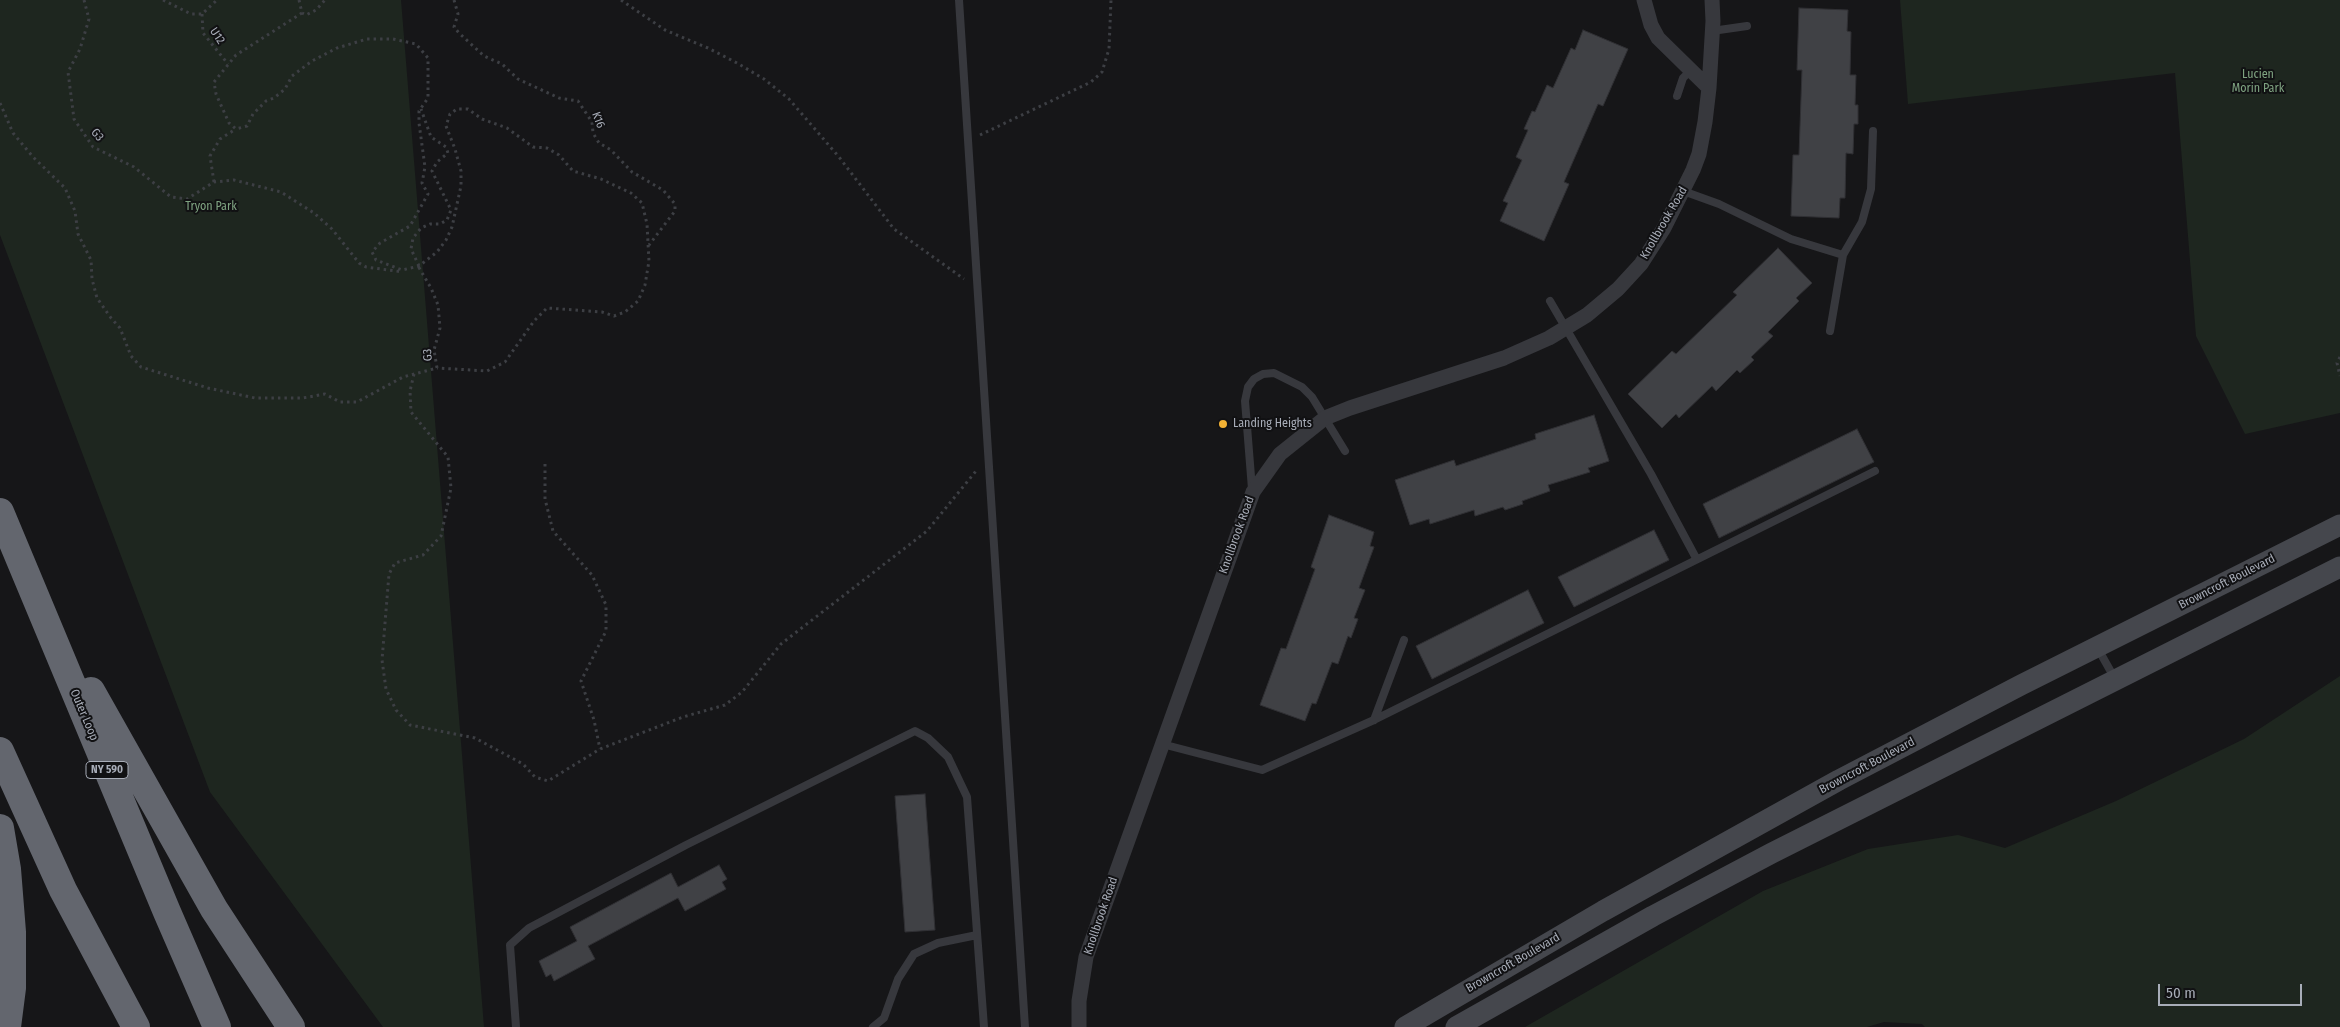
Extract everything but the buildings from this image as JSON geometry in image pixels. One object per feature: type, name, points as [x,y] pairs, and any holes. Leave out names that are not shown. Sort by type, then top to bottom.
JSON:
[{"type":"highway","name":"Outer Loop","points":[[0,512],[14,552],[217,1027]]},
{"type":"highway","points":[[14,552],[67,650],[195,876],[234,942],[291,1027]]},
{"type":"highway","points":[[0,751],[63,890],[136,1027]]},
{"type":"highway","points":[[0,828],[7,868],[12,932],[12,988],[7,1027]]},
{"type":"main road","name":"Browncroft Boulevard","points":[[1405,1027],[1719,845],[2097,647],[2340,525]]},
{"type":"main road","points":[[1456,1027],[1712,885],[2340,568]]},
{"type":"street","points":[[1644,0],[1651,25],[1658,38],[1709,88]]},
{"type":"street","name":"Knollbrook Road","points":[[1079,1027],[1079,1001],[1086,957],[1252,492],[1280,454],[1325,418],[1350,408],[1504,358],[1566,329],[1618,289],[1641,264],[1664,228],[1684,191],[1699,154],[1709,88],[1712,0]]},
{"type":"lane","points":[[959,0],[987,457],[1026,1027]]},
{"type":"lane","points":[[1712,31],[1747,26]]},
{"type":"lane","points":[[1678,96],[1683,78],[1691,70]]},
{"type":"lane","points":[[1830,331],[1843,255],[1862,222],[1871,189],[1873,131]]},
{"type":"lane","points":[[1684,191],[1719,204],[1791,239],[1843,255]]},
{"type":"lane","points":[[1550,301],[1652,474],[1696,558]]},
{"type":"lane","points":[[1252,492],[1245,401],[1248,387],[1254,379],[1263,374],[1274,373],[1302,387],[1312,397],[1345,451]]},
{"type":"lane","points":[[1162,744],[1262,770],[1374,720],[1696,558],[1875,471]]},
{"type":"lane","points":[[1374,720],[1404,640]]},
{"type":"lane","points":[[2097,647],[2116,680]]},
{"type":"lane","points":[[516,1027],[510,945],[529,928],[686,845],[915,731],[928,738],[948,757],[967,797],[984,1027]]},
{"type":"lane","points":[[873,1027],[884,1018],[898,979],[914,954],[938,943],[977,935]]},
{"type":"path","name":"G3","points":[[0,103],[13,133],[33,157],[65,188],[75,211],[78,234],[91,260],[92,279],[97,298],[120,328],[131,356],[141,366],[229,394],[255,398],[303,398],[325,394],[340,402],[357,402],[414,374],[437,368],[434,350],[440,328],[438,305],[419,266],[400,272],[366,267],[358,263],[332,229],[314,214],[281,192],[234,180],[214,182],[187,198],[171,197],[134,167],[93,147],[74,119],[68,72],[80,49],[89,19],[84,0]]},
{"type":"path","points":[[163,0],[191,14],[202,14],[216,0]]},
{"type":"path","points":[[299,0],[302,13]]},
{"type":"path","points":[[236,129],[229,123],[216,94],[214,82],[236,55],[302,13],[306,15],[316,10],[325,0]]},
{"type":"path","name":"K16","points":[[454,0],[458,14],[454,27],[459,33],[484,56],[502,64],[518,79],[559,98],[578,102],[584,107],[592,122],[593,133],[599,143],[611,150],[632,172],[663,190],[675,204],[675,211],[648,245]]},
{"type":"path","points":[[621,0],[665,30],[708,48],[737,63],[789,99],[839,157],[894,229],[977,287]]},
{"type":"path","points":[[968,146],[980,135],[998,124],[1083,86],[1102,72],[1109,50],[1111,0]]},
{"type":"path","name":"U12","points":[[202,14],[203,34],[228,64]]},
{"type":"path","points":[[214,182],[210,156],[220,139],[236,129],[247,126],[253,114],[266,101],[274,98],[285,89],[292,76],[312,61],[337,48],[367,39],[393,39],[416,44],[428,58],[428,98],[421,108],[419,123],[425,167],[422,183],[428,194],[410,226],[380,243],[372,252],[376,260],[402,270],[419,266],[437,252],[446,240],[452,226],[461,186],[461,172],[451,135],[446,126],[450,114],[457,109],[468,109],[482,119],[507,128],[533,147],[547,148],[559,155],[573,171],[602,179],[631,193],[642,203],[648,245],[644,285],[638,301],[625,312],[614,316],[602,312],[547,308],[534,321],[505,362],[487,371],[437,368]]},
{"type":"path","points":[[419,266],[411,249],[413,238],[422,228],[430,224],[440,224],[447,220],[451,210],[432,171],[437,162],[448,153],[446,147],[431,137],[421,108]]},
{"type":"path","points":[[2340,356],[2337,363],[2340,376]]},
{"type":"path","points":[[414,374],[410,391],[411,412],[448,457],[451,488],[442,536],[423,555],[395,563],[389,574],[382,660],[386,689],[396,710],[410,725],[475,738],[522,764],[535,777],[548,781],[600,749],[683,717],[725,705],[742,692],[780,644],[927,531],[957,497],[987,457]]},
{"type":"path","points":[[545,464],[545,499],[553,531],[592,575],[606,605],[606,631],[581,681],[594,720],[600,749]]},
{"type":"green space","name":"Tryon Park","points":[[0,0],[401,0],[484,1027],[383,1027],[210,792],[0,235]]},
{"type":"green space","name":"Lucien Morin Park","points":[[1900,0],[2340,0],[2340,413],[2245,434],[2196,336],[2175,73],[1908,104]]},
{"type":"green space","points":[[2340,676],[2340,1027],[1925,1027],[1922,1024],[1884,1022],[1867,1027],[1525,1027],[1763,891],[1868,849],[1958,835],[2005,848],[2116,801],[2244,739]]},
{"type":"place","name":"Landing Heights","points":[[1223,424]]}]
